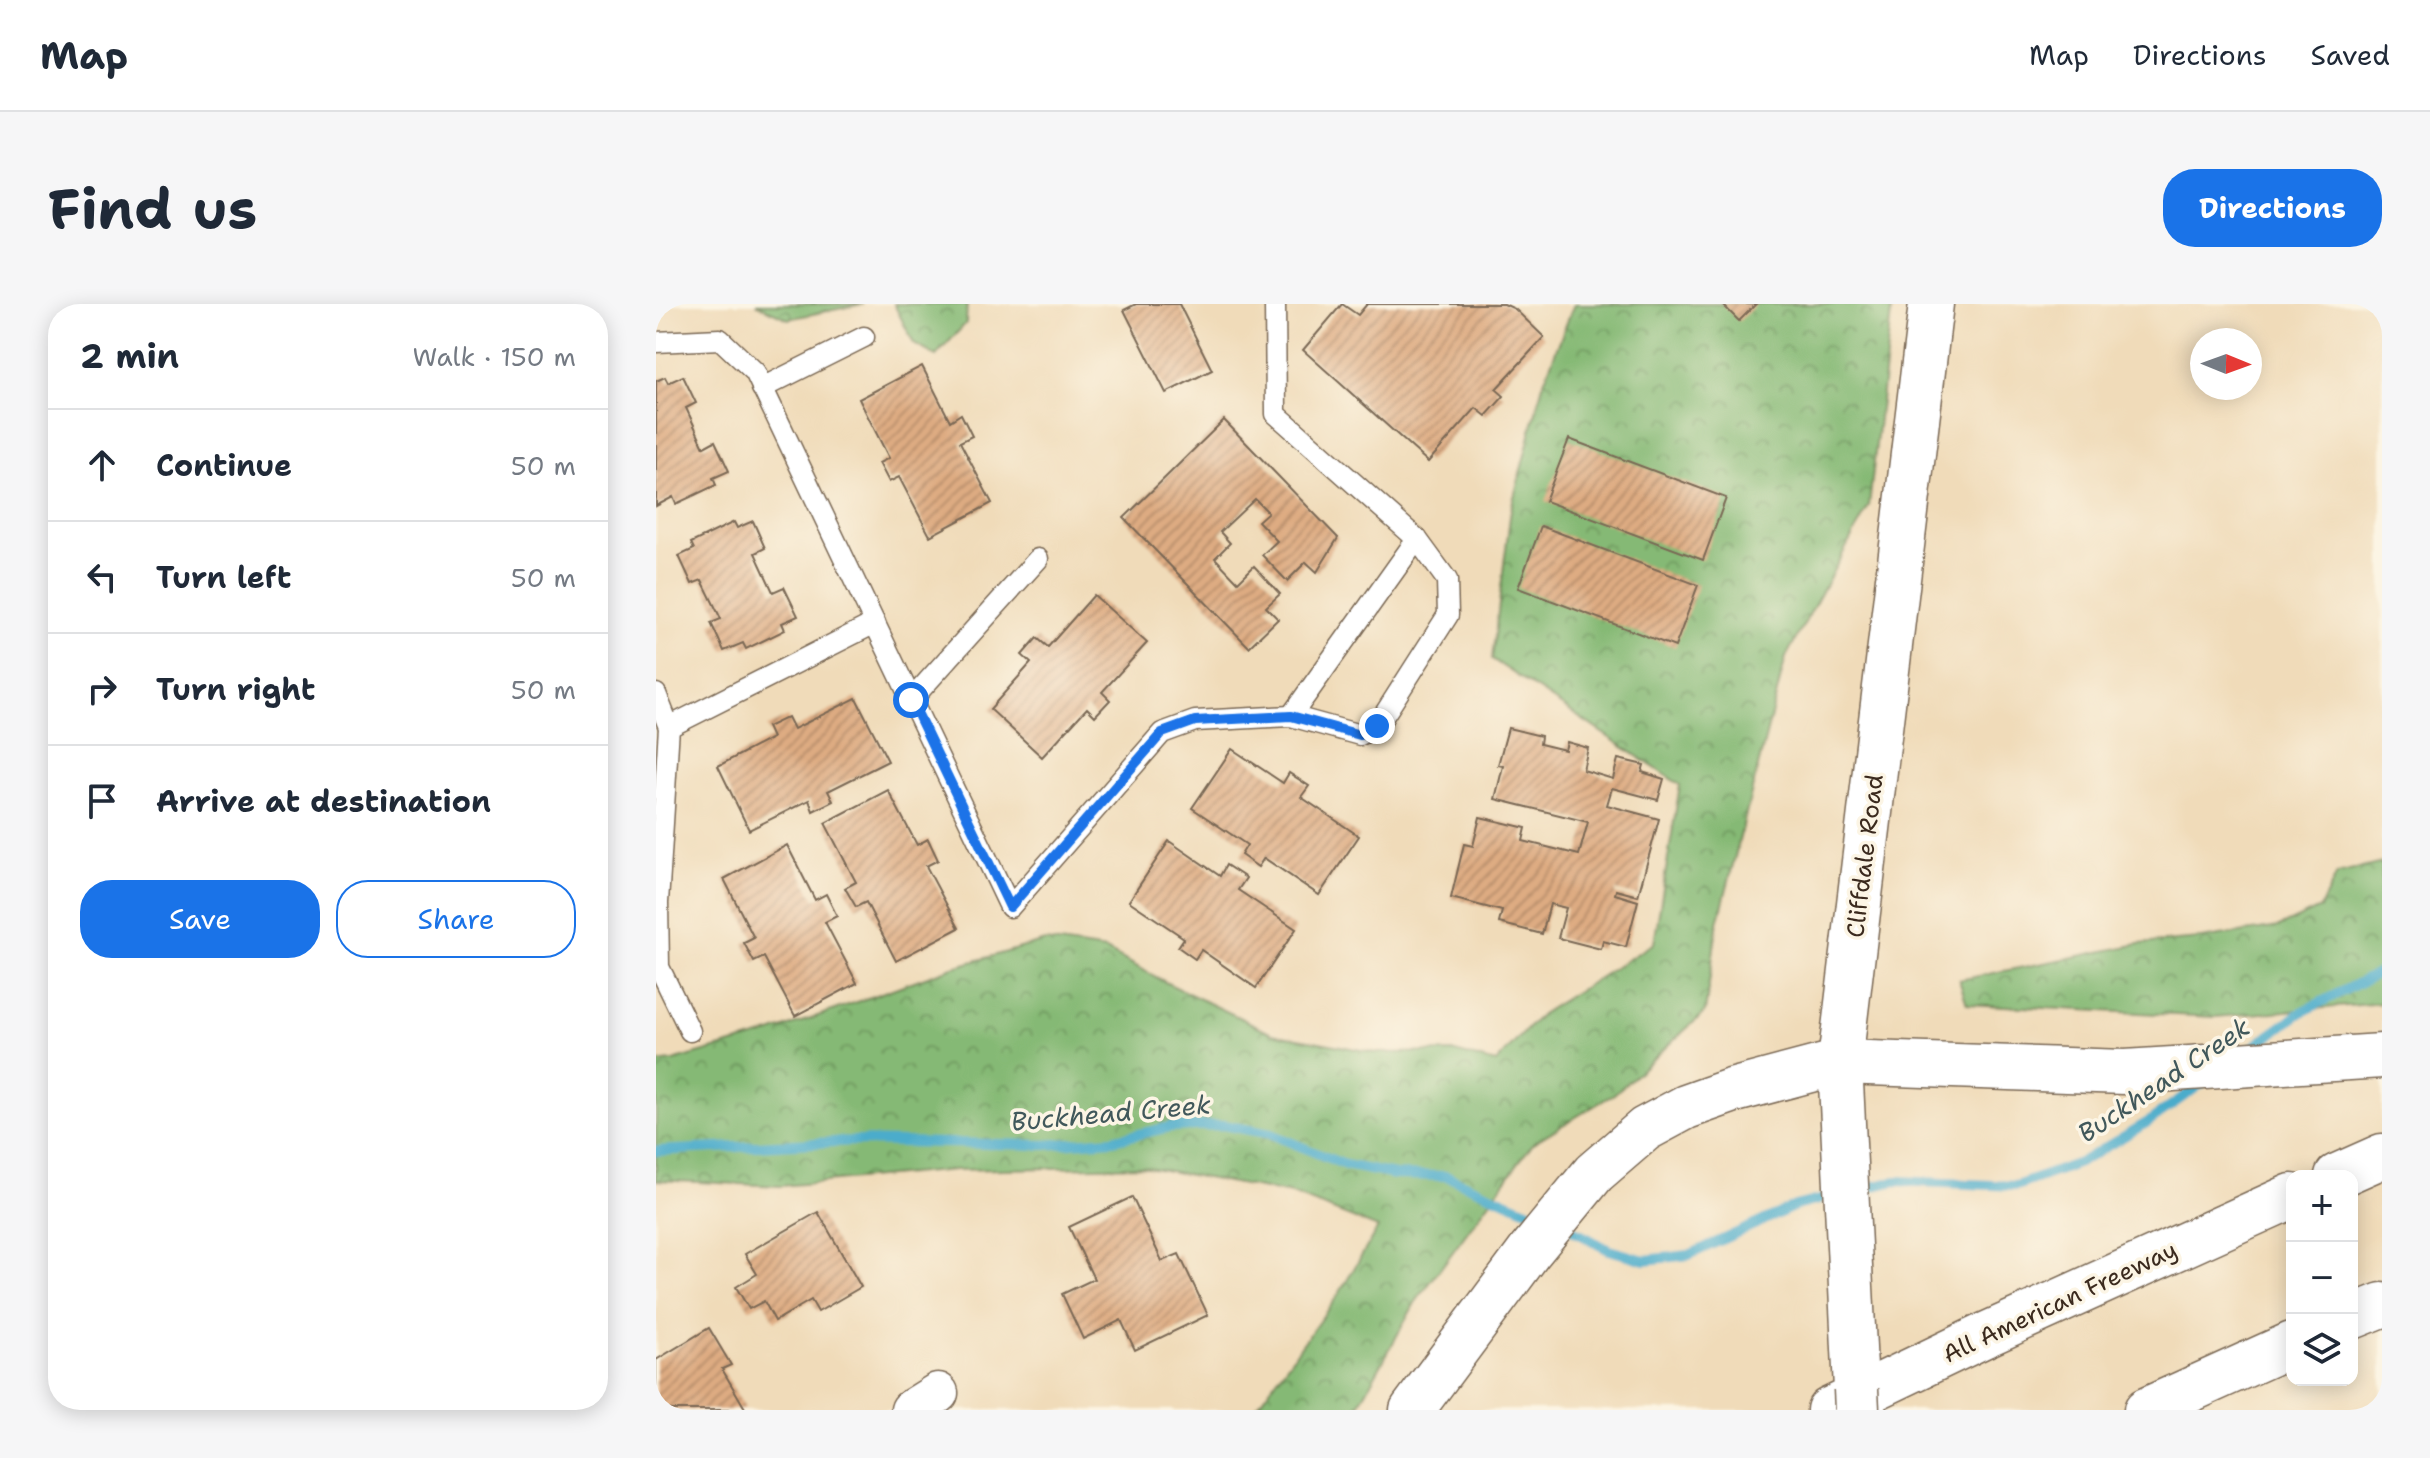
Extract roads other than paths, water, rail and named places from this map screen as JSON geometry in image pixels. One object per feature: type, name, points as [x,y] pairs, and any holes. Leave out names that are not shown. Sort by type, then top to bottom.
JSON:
[{"type":"main road","name":"Cliffdale Road","points":[[1857,1410],[1840,1062],[1931,304]]},
{"type":"main road","points":[[1412,1410],[1530,1251],[1594,1173],[1645,1129],[1686,1107],[1731,1091],[1840,1062],[2125,1072],[2382,1056]]},
{"type":"main road","points":[[2350,1170],[2382,1156]]},
{"type":"main road","name":"All American Freeway","points":[[1829,1410],[1983,1336],[2286,1199]]},
{"type":"main road","points":[[2358,1315],[2382,1305]]},
{"type":"main road","points":[[2146,1410],[2286,1347]]},
{"type":"lane","points":[[656,342],[720,339],[755,372],[1010,907],[1162,733],[1195,721],[1291,716],[1360,735],[1377,726],[1448,615],[1447,580],[1417,539],[1276,414],[1275,304]]},
{"type":"lane","points":[[762,388],[864,337]]},
{"type":"lane","points":[[1291,716],[1417,539]]},
{"type":"lane","points":[[911,700],[1038,559]]},
{"type":"lane","points":[[669,727],[875,623]]},
{"type":"lane","points":[[656,694],[669,727],[658,903],[659,967],[690,1031]]},
{"type":"waterway","name":"Buckhead Creek","points":[[2250,1049],[2302,1012],[2382,971]]},
{"type":"waterway","name":"Buckhead Creek","points":[[1858,1190],[1896,1181],[2016,1186],[2079,1163],[2148,1122],[2204,1082]]},
{"type":"waterway","name":"Buckhead Creek","points":[[656,1151],[855,1141],[1044,1145],[1112,1140],[1170,1127],[1223,1125],[1271,1134],[1345,1165],[1395,1175],[1446,1176],[1544,1217]]},
{"type":"waterway","name":"Buckhead Creek","points":[[1563,1225],[1609,1250],[1645,1260],[1689,1255],[1795,1206],[1834,1196]]}]
